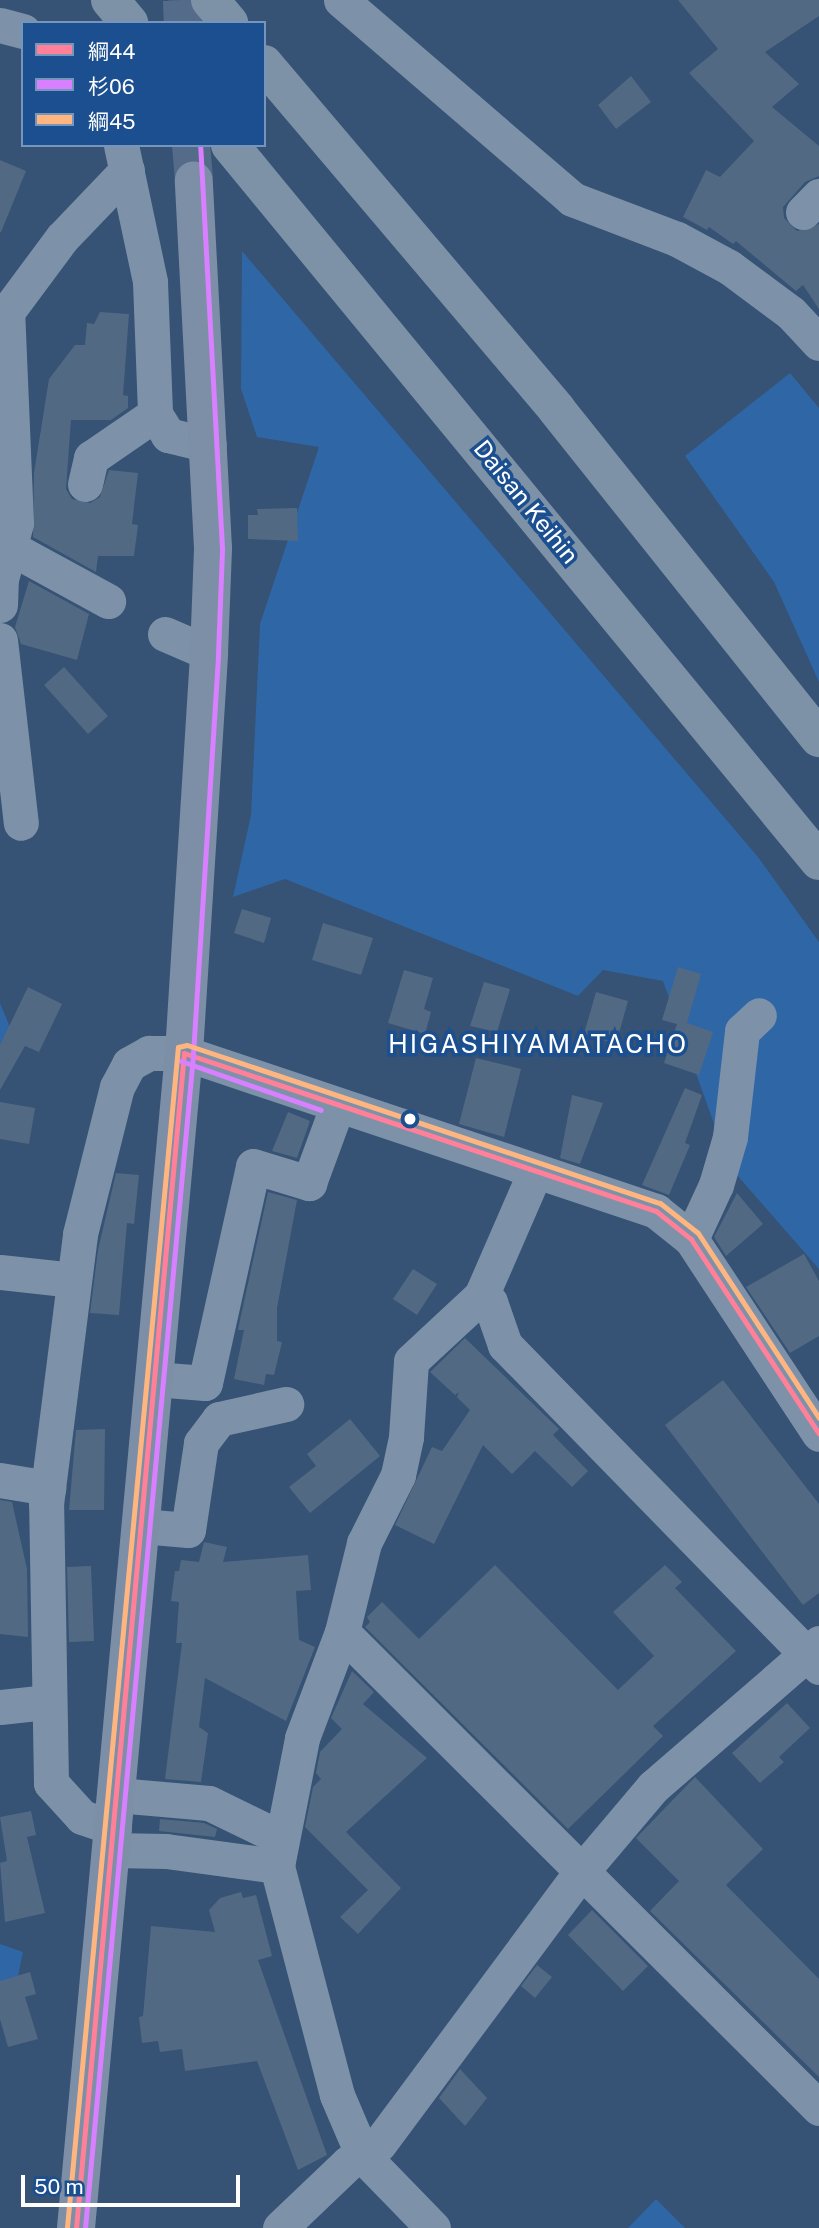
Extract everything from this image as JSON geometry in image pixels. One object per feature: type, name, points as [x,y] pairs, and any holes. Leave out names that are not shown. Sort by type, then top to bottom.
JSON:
[{"type":"highway","points":[[110,0],[126,21]]},
{"type":"highway","points":[[210,0],[227,21]]},
{"type":"highway","points":[[266,66],[557,410],[819,738]]},
{"type":"highway","name":"Daisan Keihin","points":[[232,147],[819,861]]},
{"type":"main road","points":[[76,2228],[184,1053],[209,653],[213,548],[194,180]]},
{"type":"street","points":[[341,0],[572,199],[677,239],[729,267],[791,313],[819,343]]},
{"type":"street","points":[[0,25],[21,30]]},
{"type":"street","points":[[124,158],[150,282],[155,414],[168,435],[209,445]]},
{"type":"street","points":[[0,605],[9,547],[16,523],[7,312],[124,158]]},
{"type":"street","points":[[85,484],[91,458],[155,414]]},
{"type":"street","points":[[9,547],[108,601]]},
{"type":"street","points":[[164,634],[209,653]]},
{"type":"street","points":[[0,640],[21,823]]},
{"type":"street","points":[[691,1239],[716,1185],[730,1137],[742,1031],[759,1015]]},
{"type":"street","points":[[279,1852],[166,1851],[114,1824],[82,1816],[51,1783],[46,1702],[48,1488],[80,1234],[117,1087],[129,1064],[149,1053],[184,1053],[337,1107],[656,1211],[691,1239],[819,1434]]},
{"type":"street","points":[[154,1379],[205,1383],[253,1166],[309,1183],[337,1107]]},
{"type":"street","points":[[433,2228],[362,2156],[337,2095],[279,1852],[302,1738],[342,1632],[364,1543],[398,1475],[407,1437],[411,1361],[481,1296],[535,1172]]},
{"type":"street","points":[[0,1272],[74,1280]]},
{"type":"street","points":[[280,2228],[348,2163],[379,2144],[582,1871],[653,1787],[815,1655],[505,1345],[490,1302],[481,1296]]},
{"type":"street","points":[[141,1526],[188,1530],[201,1443],[219,1419],[286,1404]]},
{"type":"street","points":[[0,1480],[48,1488]]},
{"type":"street","points":[[342,1632],[819,2108]]},
{"type":"street","points":[[0,1707],[46,1702]]},
{"type":"street","points":[[114,1824],[209,1803],[279,1852]]},
{"type":"shaded area","points":[[242,251],[758,857],[819,942],[819,1269],[729,1166],[663,981],[603,970],[578,996],[285,879],[233,897],[251,815],[260,624],[319,447],[257,437],[241,389]]},
{"type":"shaded area","points":[[790,373],[819,408],[819,682],[774,582],[685,456]]},
{"type":"shaded area","points":[[0,1003],[12,1032],[0,1072]]},
{"type":"shaded area","points":[[0,1944],[23,1952],[18,1976],[0,1983]]},
{"type":"shaded area","points":[[656,2199],[685,2228],[628,2228]]},
{"type":"building","points":[[678,0],[819,0],[819,16],[765,52],[799,84],[772,107],[819,146],[819,176],[805,182],[783,207],[784,218],[797,231],[819,224],[819,309],[803,285],[796,291],[736,241],[733,244],[709,227],[707,230],[683,217],[706,170],[720,177],[754,141],[689,73],[718,49]]},
{"type":"building","points":[[631,76],[651,102],[616,129],[598,105]]},
{"type":"building","points":[[0,160],[26,171],[1,232],[0,232]]},
{"type":"building","points":[[100,312],[129,314],[123,395],[128,396],[128,408],[111,420],[71,420],[66,489],[72,499],[90,503],[100,497],[109,470],[138,473],[132,524],[138,525],[134,556],[98,556],[96,572],[33,537],[34,473],[49,379],[75,345],[85,345],[87,323],[94,324]]},
{"type":"building","points":[[297,508],[298,541],[248,539],[248,515],[258,515],[257,509]]},
{"type":"building","points":[[29,581],[89,614],[77,660],[21,644],[15,627]]},
{"type":"building","points":[[64,667],[108,716],[88,734],[44,685]]},
{"type":"building","points":[[242,909],[271,918],[264,943],[234,933]]},
{"type":"building","points":[[323,923],[373,938],[361,975],[312,960]]},
{"type":"building","points":[[678,967],[701,974],[687,1023],[713,1032],[699,1075],[664,1063],[677,1024],[662,1020]]},
{"type":"building","points":[[404,970],[433,978],[424,1009],[431,1012],[425,1034],[388,1023]]},
{"type":"building","points":[[484,982],[510,989],[497,1032],[470,1026]]},
{"type":"building","points":[[28,987],[62,1004],[39,1052],[25,1046],[0,1090],[0,1045]]},
{"type":"building","points":[[596,992],[628,1001],[616,1044],[584,1034]]},
{"type":"building","points":[[476,1058],[521,1069],[504,1137],[459,1124]]},
{"type":"building","points":[[685,1088],[702,1095],[685,1143],[690,1145],[669,1195],[642,1185]]},
{"type":"building","points":[[572,1095],[603,1103],[580,1164],[560,1158]]},
{"type":"building","points":[[0,1102],[35,1108],[29,1144],[0,1139]]},
{"type":"building","points":[[288,1112],[310,1121],[297,1158],[272,1151]]},
{"type":"building","points":[[116,1173],[139,1175],[134,1224],[127,1223],[119,1315],[90,1313],[98,1250]]},
{"type":"building","points":[[268,1192],[297,1200],[277,1308],[277,1341],[282,1342],[274,1375],[266,1374],[264,1385],[234,1379],[244,1330],[238,1330]]},
{"type":"building","points":[[737,1193],[763,1224],[726,1256],[714,1237]]},
{"type":"building","points":[[804,1254],[819,1281],[819,1336],[790,1353],[746,1287]]},
{"type":"building","points":[[413,1269],[437,1284],[417,1315],[393,1299]]},
{"type":"building","points":[[465,1338],[559,1429],[553,1435],[588,1471],[572,1487],[535,1451],[512,1474],[483,1445],[434,1544],[395,1525],[432,1447],[442,1451],[470,1410],[457,1397],[459,1392],[455,1395],[430,1372]]},
{"type":"building","points":[[723,1380],[819,1504],[819,1593],[803,1605],[665,1425]]},
{"type":"building","points":[[350,1419],[380,1456],[310,1513],[289,1487],[316,1466],[307,1454]]},
{"type":"building","points":[[105,1429],[104,1510],[69,1510],[76,1430]]},
{"type":"building","points":[[0,1500],[12,1502],[27,1569],[28,1637],[0,1634]]},
{"type":"building","points":[[204,1542],[227,1547],[223,1562],[308,1555],[311,1590],[296,1591],[299,1640],[315,1647],[286,1721],[205,1678],[199,1727],[208,1733],[201,1782],[165,1779],[182,1643],[176,1643],[179,1602],[171,1601],[175,1571],[179,1571],[181,1560],[199,1562]]},
{"type":"building","points":[[495,1565],[618,1690],[654,1656],[613,1612],[665,1565],[682,1582],[675,1588],[736,1651],[653,1726],[663,1736],[568,1829],[365,1627],[370,1622],[367,1617],[382,1602],[419,1639]]},
{"type":"building","points":[[91,1566],[94,1641],[69,1642],[67,1567]]},
{"type":"building","points":[[352,1671],[374,1692],[363,1704],[427,1758],[346,1832],[401,1888],[358,1934],[340,1917],[368,1890],[305,1827],[313,1787],[321,1779],[316,1773],[320,1752],[342,1729],[331,1718]]},
{"type":"building","points":[[787,1703],[810,1728],[779,1757],[784,1762],[760,1783],[732,1753]]},
{"type":"building","points":[[695,1777],[763,1849],[726,1885],[819,1979],[819,2077],[650,1911],[679,1881],[636,1838]]},
{"type":"building","points":[[31,1811],[36,1835],[27,1837],[45,1913],[5,1922],[0,1863],[7,1861],[0,1817]]},
{"type":"building","points":[[160,1819],[204,1823],[217,1829],[215,1837],[159,1831]]},
{"type":"building","points":[[241,1892],[243,1898],[256,1895],[272,1956],[258,1960],[327,2155],[298,2170],[257,2061],[185,2071],[182,2049],[160,2052],[158,2041],[142,2043],[139,2017],[143,2016],[151,1926],[215,1932],[209,1910],[220,1898]]},
{"type":"building","points":[[592,1910],[648,1966],[623,1991],[568,1935]]},
{"type":"building","points":[[537,1965],[552,1977],[535,1998],[521,1986]]},
{"type":"building","points":[[30,1972],[36,1994],[25,1997],[38,2039],[8,2047],[0,2019],[0,1981]]},
{"type":"building","points":[[460,2069],[487,2098],[465,2126],[439,2098]]},
{"type":"tunnel","points":[[182,0],[183,21]]},
{"type":"tunnel","points":[[191,147],[194,180]]},
{"type":"transit line","name":"杉06","points":[[85,2228],[193,1054],[218,654],[222,548],[200,147]]},
{"type":"transit line","name":"綱45","points":[[67,2227],[178,1047],[187,1045],[660,1203],[698,1233],[819,1418]]},
{"type":"transit line","name":"綱44","points":[[184,1053],[656,1211],[691,1239],[819,1434]]},
{"type":"transit line","name":"綱44","points":[[76,2228],[184,1053]]},
{"type":"transit line","name":"杉06","points":[[181,1061],[321,1110]]},
{"type":"district","name":"HIGASHIYAMATACHO","points":[[538,1044]]}]
